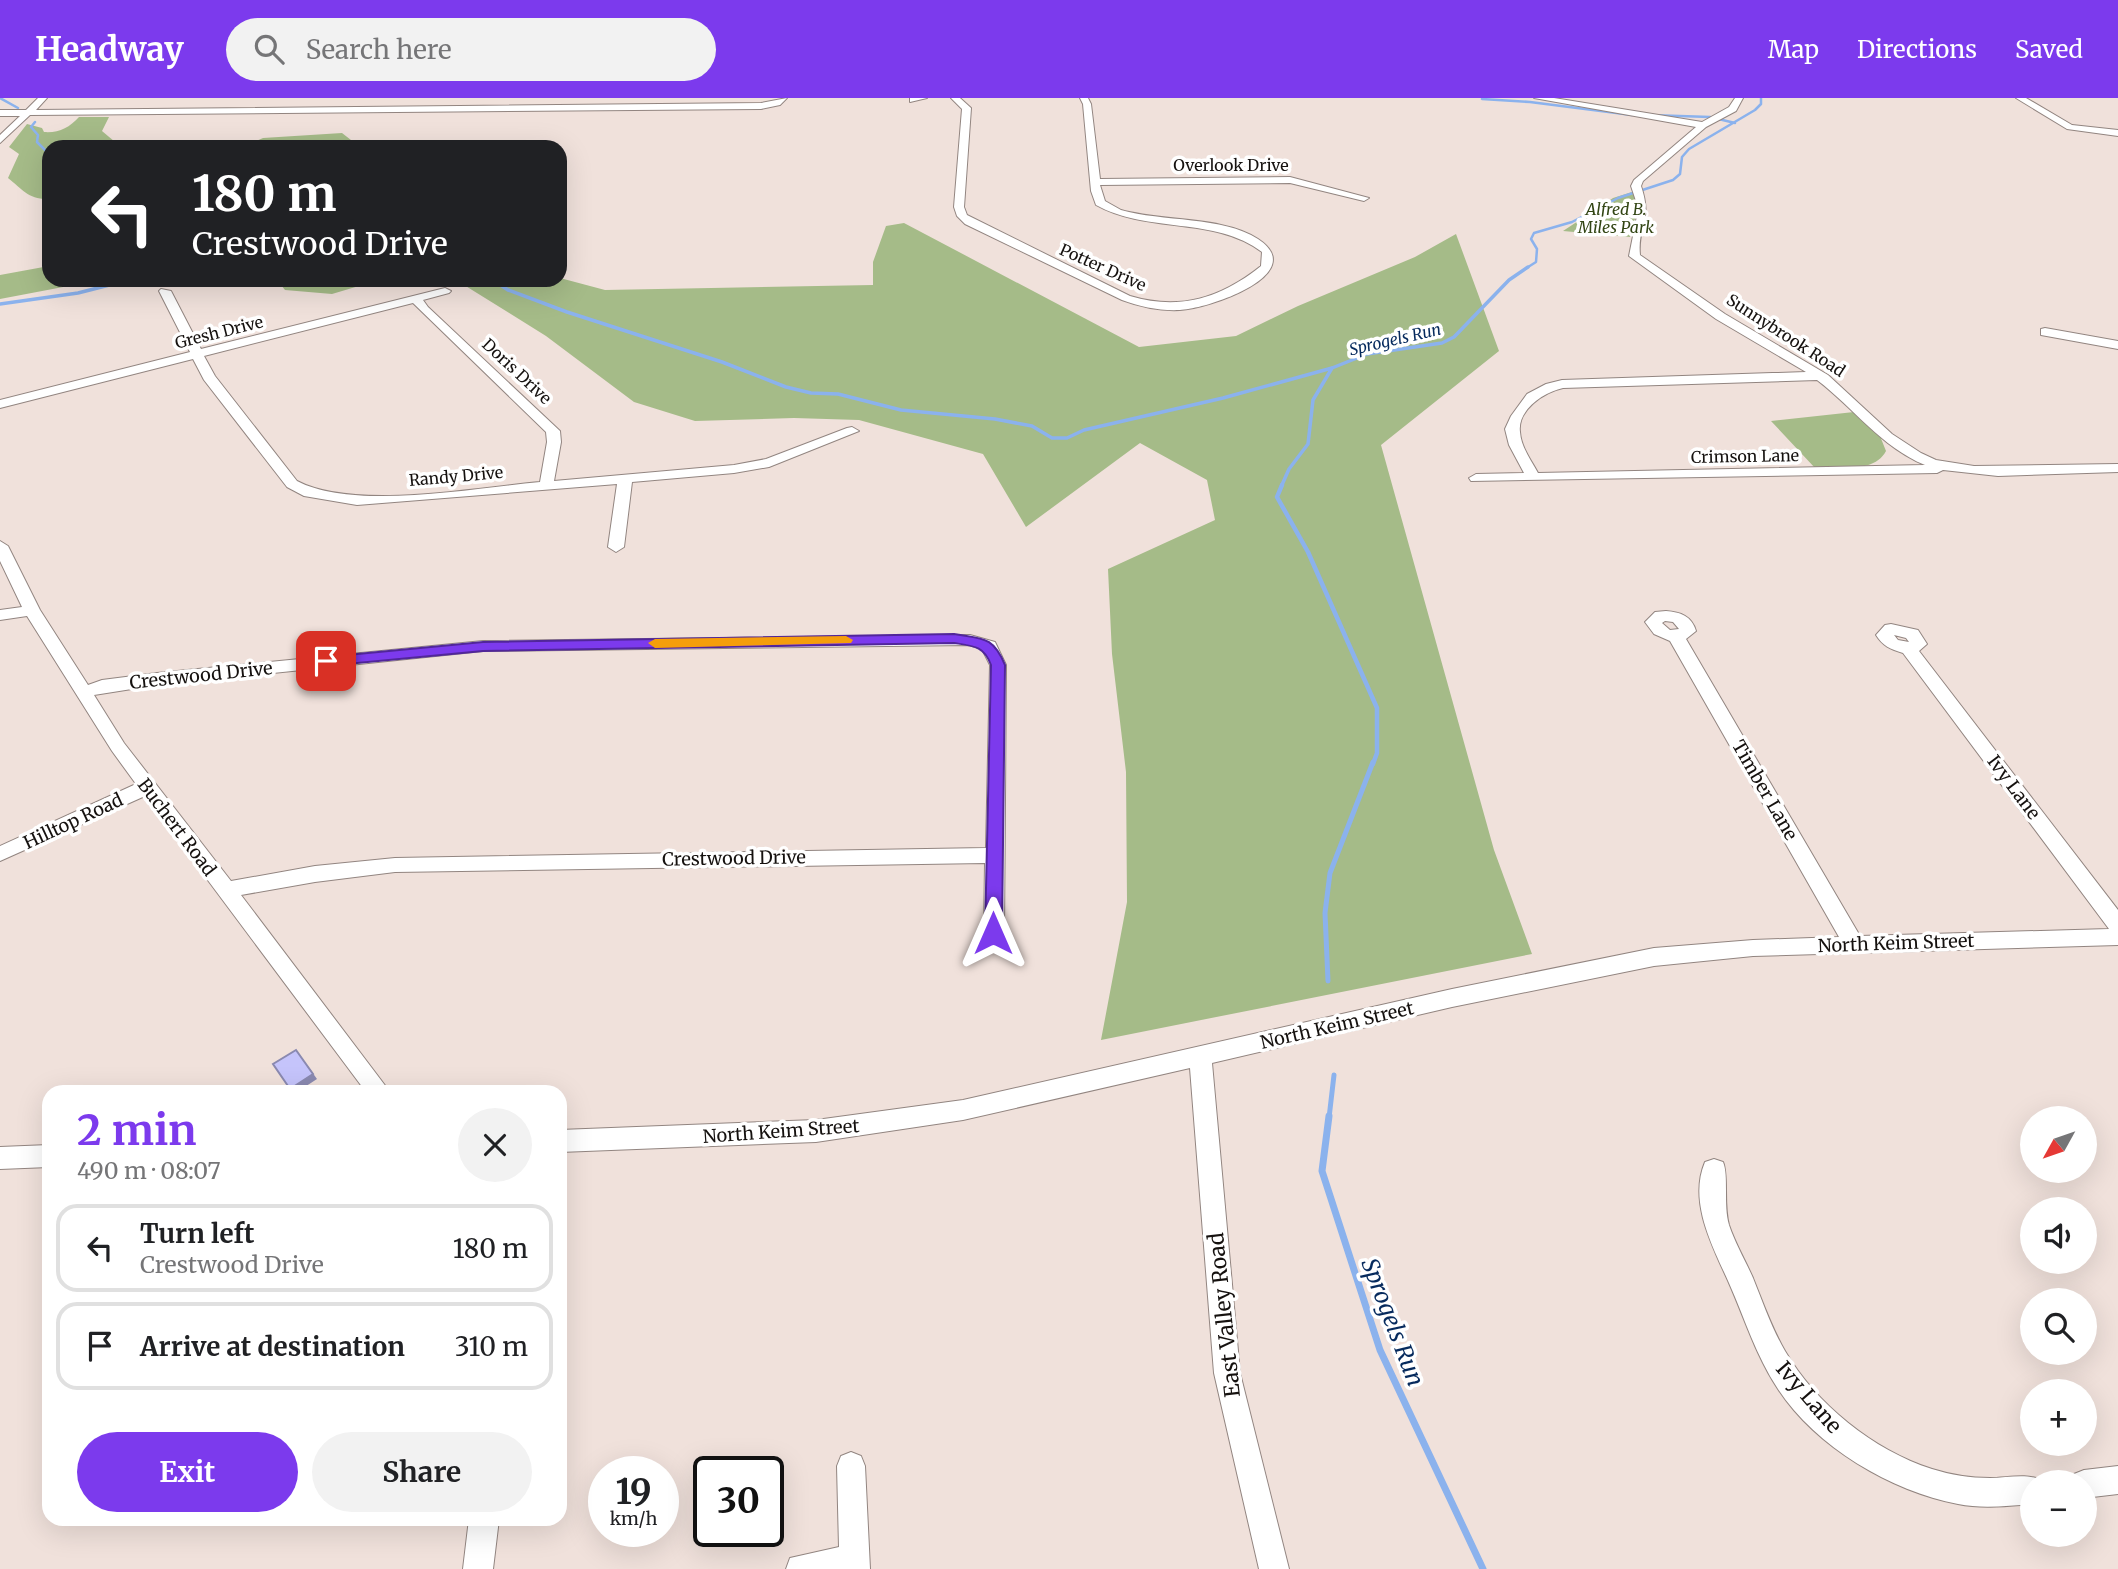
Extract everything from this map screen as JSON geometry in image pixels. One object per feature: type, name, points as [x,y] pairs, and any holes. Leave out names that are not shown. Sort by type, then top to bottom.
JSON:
[{"type":"street","points":[[0,141],[43,98]]},
{"type":"street","points":[[231,110],[247,98]]},
{"type":"street","points":[[434,108],[444,98]]},
{"type":"street","points":[[0,113],[765,105],[777,103],[783,98]]},
{"type":"street","name":"Potter Drive","points":[[955,98],[967,108],[959,211],[969,222],[1126,298],[1160,306],[1189,306],[1215,300],[1263,271],[1269,261],[1269,254],[1261,245],[1241,236],[1133,216],[1112,210],[1097,198],[1087,104],[1084,98]]},
{"type":"street","points":[[1538,98],[1578,101],[1703,125]]},
{"type":"street","name":"Sunnybrook Road","points":[[1739,98],[1733,108],[1703,125],[1642,176],[1638,191],[1642,216],[1635,256],[1748,334],[1820,376],[1852,400],[1900,446],[1924,460],[1957,468],[2118,468]]},
{"type":"street","points":[[2020,98],[2067,126],[2118,133]]},
{"type":"street","name":"Overlook Drive","points":[[1095,182],[1290,180],[1364,198]]},
{"type":"street","name":"Randy Drive","points":[[165,290],[209,377],[282,474],[292,484],[310,493],[357,501],[753,467],[852,432]]},
{"type":"street","name":"Gresh Drive","points":[[0,404],[445,291]]},
{"type":"street","name":"Doris Drive","points":[[416,298],[424,309],[550,427],[554,442],[545,486]]},
{"type":"street","points":[[2045,332],[2118,345]]},
{"type":"street","points":[[1533,476],[1516,445],[1512,429],[1528,399],[1546,388],[1588,381],[1820,376]]},
{"type":"street","points":[[1878,471],[1900,446]]},
{"type":"street","name":"Crimson Lane","points":[[1476,478],[1957,468]]},
{"type":"street","points":[[616,547],[625,478]]},
{"type":"street","name":"Buchert Road","points":[[0,547],[32,610],[83,693],[147,787],[374,1085]]},
{"type":"street","points":[[0,615],[32,610]]},
{"type":"street","name":"Timber Lane","points":[[1676,636],[1854,944]]},
{"type":"street","name":"Crestwood Drive","points":[[83,693],[102,686],[157,679],[476,647],[970,640],[989,646],[998,665],[993,933]]},
{"type":"street","name":"Ivy Lane","points":[[1909,649],[2118,925]]},
{"type":"street","name":"Hilltop Road","points":[[0,855],[147,787]]},
{"type":"street","name":"Crestwood Drive","points":[[224,890],[315,874],[395,865],[993,855]]},
{"type":"street","name":"North Keim Street","points":[[567,1141],[761,1135],[870,1125],[977,1107],[1628,961],[1703,951],[2118,937]]},
{"type":"street","name":"East Valley Road","points":[[1200,1057],[1227,1373],[1274,1569]]},
{"type":"street","points":[[0,1158],[42,1156]]},
{"type":"street","name":"Ivy Lane","points":[[1714,1170],[1710,1192],[1714,1218],[1776,1362],[1837,1432],[1906,1474],[1935,1485],[1993,1494],[2020,1491]]},
{"type":"street","points":[[801,1569],[855,1564],[851,1466]]},
{"type":"street","points":[[2097,1482],[2118,1480]]},
{"type":"street","points":[[478,1569],[483,1526]]},
{"type":"green space","points":[[79,117],[109,117],[102,131],[113,140],[42,140],[42,199],[31,196],[8,178],[19,154],[9,147],[27,124],[42,128],[44,132],[59,131]]},
{"type":"green space","points":[[342,133],[351,140],[259,140]]},
{"type":"green space","name":"Alfred B. Miles Park","points":[[1635,191],[1638,208],[1630,237],[1563,231],[1613,198]]},
{"type":"green space","points":[[904,223],[1139,347],[1236,336],[1298,306],[1415,257],[1456,234],[1499,351],[1381,445],[1494,850],[1532,954],[1101,1040],[1127,902],[1126,772],[1112,654],[1108,569],[1215,520],[1207,480],[1140,443],[1026,527],[983,454],[859,420],[794,418],[695,421],[634,402],[546,336],[467,287],[567,287],[567,280],[605,290],[873,285],[873,262],[886,226]]},
{"type":"green space","points":[[42,267],[42,287],[63,287],[0,299],[0,275]]},
{"type":"green space","points":[[283,287],[356,287],[332,294],[285,290]]},
{"type":"green space","points":[[1854,412],[1880,436],[1886,451],[1873,463],[1854,468],[1815,468],[1771,421]]},
{"type":"building","points":[[296,1050],[313,1074],[296,1085],[287,1085],[273,1064]]},
{"type":"waterway","points":[[0,98],[18,108]]},
{"type":"waterway","name":"Sprogels Run","points":[[1734,123],[1755,110],[1761,104],[1761,98]]},
{"type":"waterway","points":[[1482,99],[1530,102],[1632,115]]},
{"type":"waterway","points":[[1649,115],[1710,117],[1734,123]]},
{"type":"waterway","points":[[35,122],[31,127],[38,135],[37,142],[42,147]]},
{"type":"waterway","name":"Sprogels Run","points":[[1526,268],[1536,262],[1537,249],[1531,239],[1534,233],[1572,222],[1618,198],[1673,180],[1680,174],[1682,157],[1689,149],[1734,123]]},
{"type":"waterway","name":"Sprogels Run","points":[[1332,368],[1367,354],[1442,343],[1454,337],[1509,280],[1526,268]]},
{"type":"waterway","points":[[0,304],[102,287]]},
{"type":"waterway","points":[[504,287],[567,312],[722,362],[786,387],[811,393],[838,394],[901,410],[995,419],[1032,426],[1052,438],[1067,438],[1084,430],[1223,398],[1332,368]]},
{"type":"waterway","name":"Sprogels Run","points":[[1281,487],[1289,469],[1308,444],[1313,400],[1332,368]]},
{"type":"waterway","name":"Sprogels Run","points":[[1282,485],[1277,497],[1308,552],[1377,708],[1377,753],[1373,764]]},
{"type":"waterway","name":"Sprogels Run","points":[[1328,981],[1325,913],[1330,873],[1373,762]]},
{"type":"waterway","name":"Sprogels Run","points":[[1329,1118],[1334,1075]]},
{"type":"waterway","name":"Sprogels Run","points":[[1329,1116],[1322,1171],[1380,1350],[1483,1569]]},
{"type":"slow traffic","points":[[655,643],[846,640]]},
{"type":"route","points":[[326,661],[483,646],[954,638],[984,643],[992,650],[998,665],[993,933]]}]
